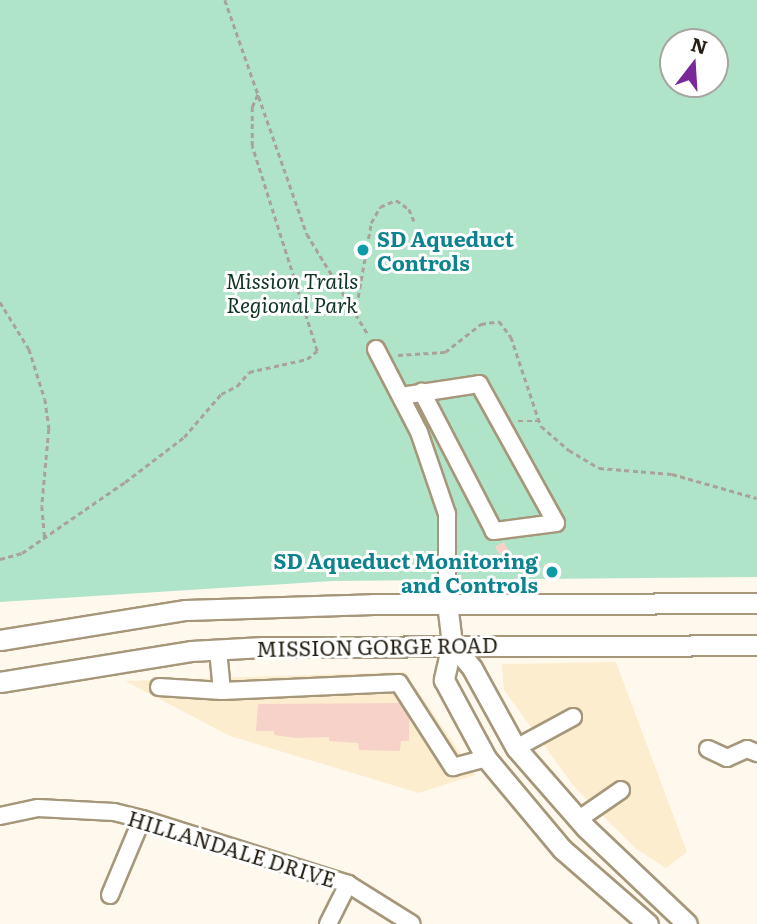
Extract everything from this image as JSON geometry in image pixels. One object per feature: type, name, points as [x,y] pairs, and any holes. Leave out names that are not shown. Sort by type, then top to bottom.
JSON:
[{"type":"main road","name":"MISSION GORGE ROAD","points":[[0,640],[186,610],[447,603],[757,603]]},
{"type":"main road","points":[[447,603],[452,644],[444,680],[486,758],[562,849],[648,924]]},
{"type":"main road","name":"MISSION GORGE ROAD","points":[[0,682],[218,650],[452,644],[757,645]]},
{"type":"main road","points":[[452,644],[472,668],[516,748],[579,820],[687,924]]},
{"type":"street","points":[[376,349],[419,432],[447,514],[447,603]]},
{"type":"street","points":[[401,396],[479,384],[556,523],[494,531],[422,393]]},
{"type":"street","points":[[218,650],[222,691]]},
{"type":"street","points":[[159,687],[222,691],[399,683],[453,767],[486,758]]},
{"type":"street","points":[[516,748],[573,717]]},
{"type":"street","points":[[708,749],[727,758],[747,750],[757,753]]},
{"type":"street","points":[[579,820],[621,790]]},
{"type":"street","name":"HILLANDALE DRIVE","points":[[0,816],[38,808],[114,812],[142,819],[348,884],[412,924]]},
{"type":"street","points":[[110,895],[142,819]]},
{"type":"street","points":[[328,924],[348,884]]},
{"type":"path","points":[[225,0],[307,234],[376,349],[394,355],[445,352],[481,324],[499,321],[511,337],[540,421],[569,450],[599,468],[672,474],[757,498]]},
{"type":"path","points":[[0,559],[22,553],[45,539],[184,437],[220,394],[237,386],[249,372],[306,359],[317,351],[253,146],[252,107],[259,91]]},
{"type":"path","points":[[355,313],[371,223],[380,207],[396,200],[409,209],[414,221]]},
{"type":"path","points":[[0,302],[29,349],[45,398],[49,429],[42,506],[45,539]]},
{"type":"path","points":[[503,427],[509,421],[540,421]]},
{"type":"shaded area","points":[[616,662],[687,852],[666,868],[635,848],[575,788],[504,690],[502,664]]},
{"type":"shaded area","points":[[405,672],[475,775],[419,793],[230,736],[125,681]]},
{"type":"green space","name":"Mission Trails Regional Park","points":[[0,0],[757,0],[757,577],[332,581],[0,602]]},
{"type":"building","points":[[504,542],[508,550],[499,555],[495,547]]},
{"type":"building","name":"SD Aqueduct Monitoring and Controls","points":[[543,564],[558,564],[558,576],[547,575]]},
{"type":"building","points":[[409,703],[409,741],[401,741],[400,751],[359,750],[358,743],[329,741],[329,737],[295,738],[274,735],[274,731],[256,731],[258,704]]},
{"type":"place","name":"SD Aqueduct Controls","points":[[363,250]]},
{"type":"place","name":"SD Aqueduct Monitoring and Controls","points":[[552,572]]}]
